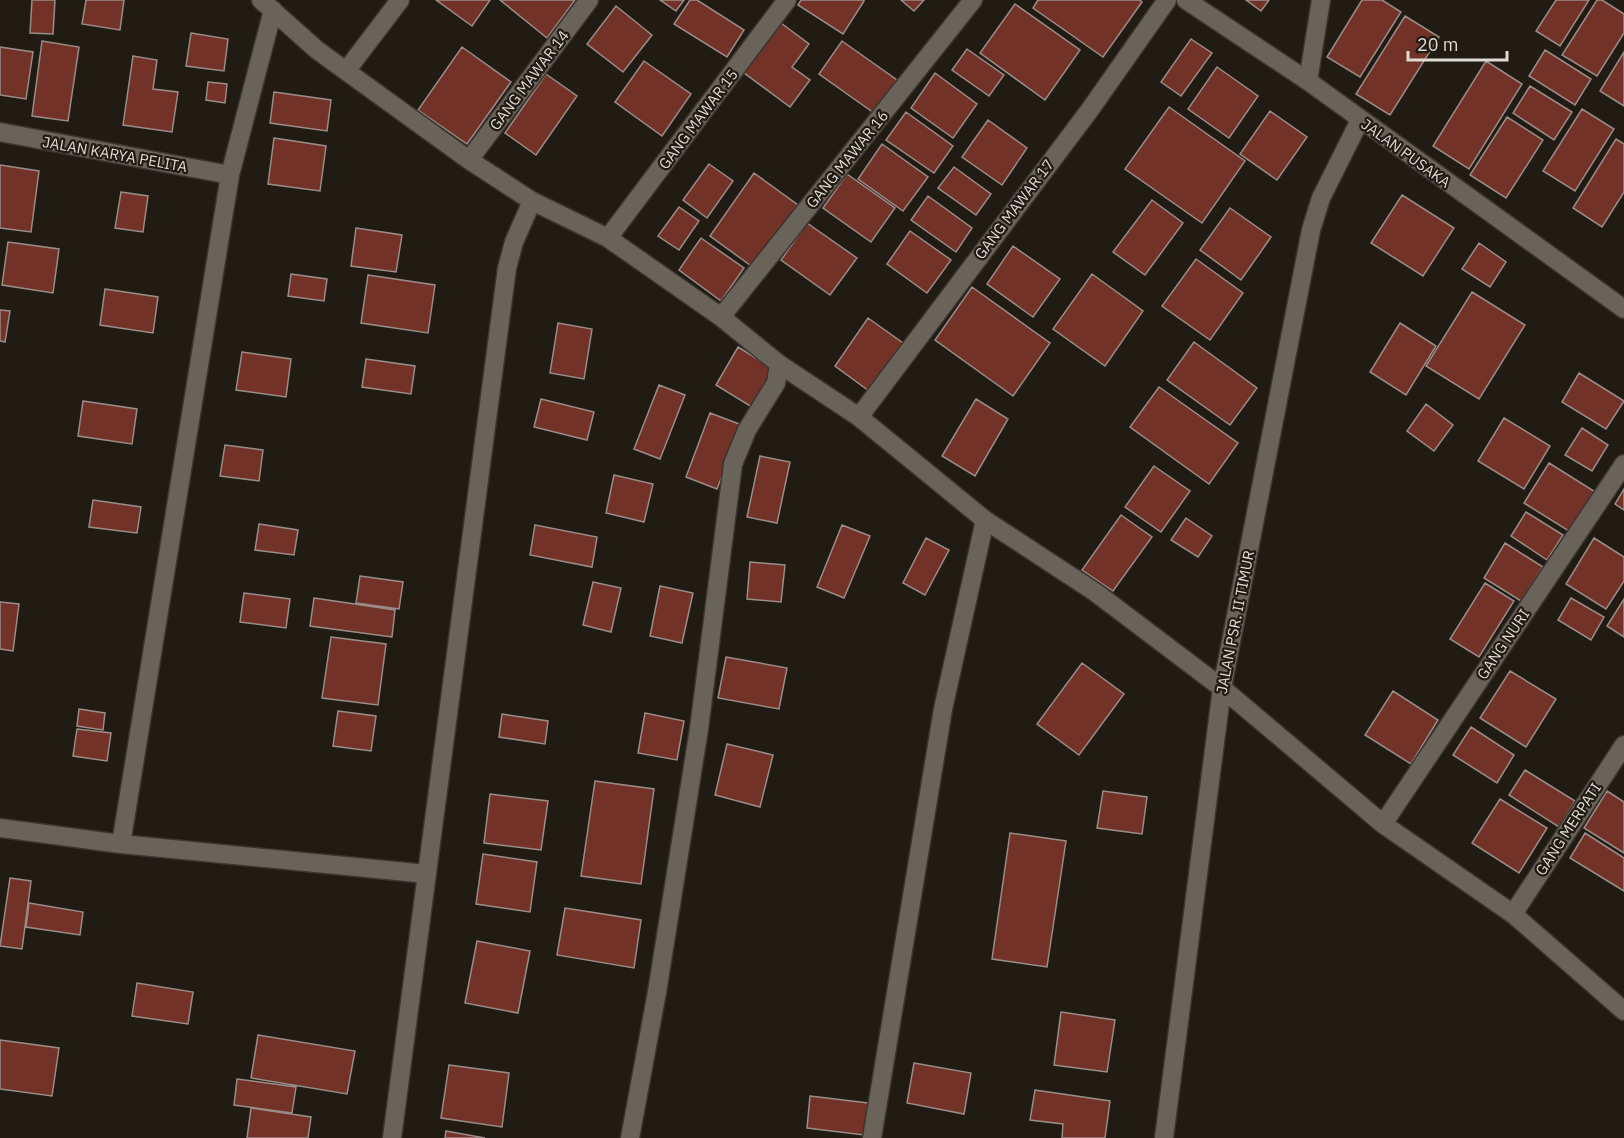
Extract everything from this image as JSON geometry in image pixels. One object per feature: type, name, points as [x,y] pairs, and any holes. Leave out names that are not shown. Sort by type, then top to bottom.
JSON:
[{"type":"street","points":[[346,71],[400,0]]},
{"type":"street","name":"GANG MAWAR 14","points":[[469,160],[589,0]]},
{"type":"street","name":"GANG MAWAR 15","points":[[608,238],[787,0]]},
{"type":"street","name":"GANG MAWAR 16","points":[[721,317],[974,0]]},
{"type":"street","name":"GANG MAWAR 17","points":[[859,417],[1089,111],[1167,0]]},
{"type":"street","name":"JALAN PUSAKA","points":[[1186,0],[1308,81],[1624,309]]},
{"type":"street","points":[[1308,81],[1321,0]]},
{"type":"street","points":[[121,844],[230,175],[267,5],[317,50],[469,160],[532,201],[608,238],[721,317],[779,364],[859,417],[985,520],[1095,592],[1222,688],[1383,824],[1513,914],[1624,1011]]},
{"type":"street","name":"JALAN PSR. II TIMUR","points":[[1164,1138],[1222,688],[1311,230],[1321,198],[1360,120]]},
{"type":"street","name":"JALAN KARYA PELITA","points":[[0,132],[230,175]]},
{"type":"street","points":[[392,1138],[507,268],[514,242],[532,201]]},
{"type":"street","points":[[630,1138],[657,992],[699,729],[733,464],[747,430],[776,383],[779,364]]},
{"type":"street","name":"GANG NURI","points":[[1383,824],[1624,464]]},
{"type":"street","points":[[872,1138],[943,709],[985,520]]},
{"type":"street","name":"GANG MERPATI","points":[[1513,914],[1624,745]]},
{"type":"street","points":[[0,828],[121,844],[427,874]]},
{"type":"building","points":[[32,0],[55,0],[53,34],[30,33]]},
{"type":"building","points":[[86,0],[124,0],[120,30],[82,24]]},
{"type":"building","points":[[436,0],[490,0],[472,26]]},
{"type":"building","points":[[500,0],[575,0],[547,38]]},
{"type":"building","points":[[660,0],[684,0],[676,11]]},
{"type":"building","points":[[690,0],[697,0],[744,30],[727,57],[674,24]]},
{"type":"building","points":[[801,0],[864,1],[843,34],[798,5]]},
{"type":"building","points":[[901,0],[924,0],[914,11]]},
{"type":"building","points":[[1038,0],[1140,0],[1142,2],[1103,57],[1033,8]]},
{"type":"building","points":[[1246,0],[1269,0],[1261,11]]},
{"type":"building","points":[[1362,0],[1382,0],[1401,12],[1360,77],[1327,57]]},
{"type":"building","points":[[1556,0],[1589,0],[1560,46],[1536,31]]},
{"type":"building","points":[[1597,0],[1602,0],[1624,14],[1624,33],[1597,76],[1562,55]]},
{"type":"building","points":[[1015,4],[1080,50],[1045,100],[980,53]]},
{"type":"building","points":[[616,6],[652,35],[623,72],[587,44]]},
{"type":"building","points":[[1405,16],[1439,37],[1390,115],[1356,94]]},
{"type":"building","points":[[777,20],[809,44],[792,67],[810,80],[790,107],[740,70]]},
{"type":"building","points":[[191,33],[228,39],[224,71],[186,66]]},
{"type":"building","points":[[1191,39],[1212,53],[1181,96],[1161,82]]},
{"type":"building","points":[[42,41],[79,47],[68,121],[32,116]]},
{"type":"building","points":[[842,41],[897,80],[874,113],[819,74]]},
{"type":"building","points":[[0,47],[33,52],[26,99],[0,95]]},
{"type":"building","points":[[462,47],[511,82],[467,144],[418,110]]},
{"type":"building","points":[[967,49],[1004,75],[989,96],[952,70]]},
{"type":"building","points":[[1545,50],[1591,79],[1575,105],[1529,76]]},
{"type":"building","points":[[1624,52],[1624,106],[1600,91]]},
{"type":"building","points":[[133,56],[157,60],[153,89],[178,92],[172,132],[123,125]]},
{"type":"building","points":[[644,61],[691,94],[662,136],[615,102]]},
{"type":"building","points":[[1486,61],[1522,84],[1469,169],[1433,146]]},
{"type":"building","points":[[1217,67],[1258,96],[1229,138],[1188,109]]},
{"type":"building","points":[[935,73],[977,104],[953,138],[911,108]]},
{"type":"building","points":[[546,74],[577,96],[536,155],[505,133]]},
{"type":"building","points":[[208,82],[227,84],[225,103],[206,100]]},
{"type":"building","points":[[1530,86],[1572,112],[1554,140],[1513,113]]},
{"type":"building","points":[[274,92],[331,100],[327,131],[270,123]]},
{"type":"building","points":[[1169,107],[1245,161],[1202,223],[1125,169]]},
{"type":"building","points":[[1582,109],[1614,129],[1575,191],[1543,171]]},
{"type":"building","points":[[1270,111],[1307,137],[1277,180],[1240,154]]},
{"type":"building","points":[[906,112],[953,146],[934,173],[886,140]]},
{"type":"building","points":[[1507,117],[1543,140],[1506,198],[1470,175]]},
{"type":"building","points":[[988,120],[1027,148],[1002,185],[962,157]]},
{"type":"building","points":[[274,138],[326,146],[320,191],[268,184]]},
{"type":"building","points":[[1616,139],[1624,144],[1624,192],[1602,227],[1573,208]]},
{"type":"building","points":[[882,144],[928,177],[903,211],[858,179]]},
{"type":"building","points":[[709,164],[733,181],[707,218],[683,200]]},
{"type":"building","points":[[0,165],[39,171],[31,232],[0,228]]},
{"type":"building","points":[[954,167],[991,194],[976,215],[938,188]]},
{"type":"building","points":[[754,173],[798,205],[754,268],[710,236]]},
{"type":"building","points":[[847,174],[895,208],[871,242],[823,208]]},
{"type":"building","points":[[121,192],[148,196],[143,232],[115,228]]},
{"type":"building","points":[[1402,195],[1454,228],[1423,276],[1371,243]]},
{"type":"building","points":[[928,196],[972,228],[956,252],[911,220]]},
{"type":"building","points":[[1152,200],[1183,223],[1145,275],[1113,252]]},
{"type":"building","points":[[679,207],[699,221],[679,250],[658,236]]},
{"type":"building","points":[[1230,208],[1271,237],[1241,280],[1200,250]]},
{"type":"building","points":[[807,223],[857,258],[830,295],[781,260]]},
{"type":"building","points":[[356,228],[402,235],[396,272],[351,266]]},
{"type":"building","points":[[910,231],[951,260],[927,293],[887,264]]},
{"type":"building","points":[[701,238],[744,268],[721,301],[679,270]]},
{"type":"building","points":[[8,242],[59,249],[53,293],[2,285]]},
{"type":"building","points":[[1479,243],[1506,262],[1490,287],[1462,269]]},
{"type":"building","points":[[1013,246],[1060,279],[1033,317],[987,284]]},
{"type":"building","points":[[1196,259],[1243,293],[1210,340],[1162,306]]},
{"type":"building","points":[[291,274],[327,279],[324,301],[288,296]]},
{"type":"building","points":[[1092,274],[1143,311],[1105,366],[1053,329]]},
{"type":"building","points":[[368,275],[435,285],[428,333],[361,323]]},
{"type":"building","points":[[972,287],[1050,343],[1013,396],[935,340]]},
{"type":"building","points":[[105,289],[158,297],[153,333],[100,325]]},
{"type":"building","points":[[1472,292],[1525,325],[1479,399],[1426,366]]},
{"type":"building","points":[[0,310],[10,311],[5,342],[0,341]]},
{"type":"building","points":[[868,318],[903,343],[869,391],[835,366]]},
{"type":"building","points":[[558,323],[592,329],[584,379],[550,373]]},
{"type":"building","points":[[1400,323],[1436,346],[1406,395],[1370,372]]},
{"type":"building","points":[[1194,342],[1257,388],[1230,425],[1167,380]]},
{"type":"building","points":[[738,347],[777,371],[755,409],[716,385]]},
{"type":"building","points":[[242,352],[291,359],[286,397],[236,390]]},
{"type":"building","points":[[366,359],[415,366],[411,394],[362,387]]},
{"type":"building","points":[[1579,373],[1624,401],[1606,429],[1562,402]]},
{"type":"building","points":[[659,385],[685,395],[660,459],[634,449]]},
{"type":"building","points":[[1159,387],[1238,443],[1209,484],[1130,427]]},
{"type":"building","points":[[541,399],[594,412],[587,440],[534,427]]},
{"type":"building","points":[[976,399],[1008,419],[975,476],[942,456]]},
{"type":"building","points":[[83,401],[137,409],[132,444],[78,436]]},
{"type":"building","points":[[1426,404],[1453,425],[1434,451],[1407,431]]},
{"type":"building","points":[[710,413],[742,425],[717,489],[686,477]]},
{"type":"building","points":[[1504,418],[1550,446],[1524,489],[1478,461]]},
{"type":"building","points":[[1582,428],[1608,445],[1592,471],[1565,455]]},
{"type":"building","points":[[225,445],[263,450],[259,481],[220,476]]},
{"type":"building","points":[[760,456],[790,462],[777,523],[747,517]]},
{"type":"building","points":[[1549,463],[1597,493],[1572,533],[1524,503]]},
{"type":"building","points":[[1154,466],[1190,491],[1161,532],[1125,507]]},
{"type":"building","points":[[614,475],[653,484],[644,522],[606,513]]},
{"type":"building","points":[[1624,489],[1624,510],[1615,504]]},
{"type":"building","points":[[93,500],[141,507],[137,533],[89,527]]},
{"type":"building","points":[[1526,512],[1563,535],[1547,560],[1511,536]]},
{"type":"building","points":[[1121,515],[1152,537],[1113,591],[1082,570]]},
{"type":"building","points":[[1186,518],[1212,536],[1198,557],[1171,540]]},
{"type":"building","points":[[259,524],[298,530],[294,555],[255,550]]},
{"type":"building","points":[[535,525],[597,537],[592,567],[530,555]]},
{"type":"building","points":[[842,525],[870,536],[844,598],[817,587]]},
{"type":"building","points":[[926,538],[949,550],[925,595],[903,583]]},
{"type":"building","points":[[1594,538],[1624,557],[1624,581],[1606,609],[1566,584]]},
{"type":"building","points":[[1505,543],[1543,567],[1521,601],[1484,578]]},
{"type":"building","points":[[750,562],[785,565],[781,602],[747,599]]},
{"type":"building","points":[[360,576],[403,582],[399,609],[356,603]]},
{"type":"building","points":[[593,582],[621,588],[611,632],[583,625]]},
{"type":"building","points":[[1485,583],[1514,601],[1479,657],[1450,639]]},
{"type":"building","points":[[660,586],[693,593],[682,643],[650,636]]},
{"type":"building","points":[[244,593],[290,599],[286,628],[240,622]]},
{"type":"building","points":[[314,598],[395,610],[392,637],[310,626]]},
{"type":"building","points":[[1571,598],[1604,617],[1591,640],[1558,620]]},
{"type":"building","points":[[1624,599],[1624,637],[1607,626]]},
{"type":"building","points":[[0,602],[19,604],[13,651],[0,649]]},
{"type":"building","points":[[331,637],[386,644],[378,705],[322,698]]},
{"type":"building","points":[[726,657],[787,668],[779,709],[718,698]]},
{"type":"building","points":[[1082,663],[1124,694],[1079,755],[1037,724]]},
{"type":"building","points":[[1510,671],[1556,699],[1526,747],[1480,718]]},
{"type":"building","points":[[1393,691],[1438,720],[1411,764],[1365,735]]},
{"type":"building","points":[[79,709],[105,713],[103,730],[77,726]]},
{"type":"building","points":[[338,711],[376,716],[371,751],[333,746]]},
{"type":"building","points":[[645,713],[684,721],[677,760],[638,753]]},
{"type":"building","points":[[502,714],[548,721],[545,744],[499,737]]},
{"type":"building","points":[[1471,727],[1514,755],[1497,783],[1453,755]]},
{"type":"building","points":[[77,729],[111,733],[107,761],[73,756]]},
{"type":"building","points":[[727,744],[773,755],[760,807],[715,795]]},
{"type":"building","points":[[1525,770],[1575,801],[1559,827],[1509,795]]},
{"type":"building","points":[[595,781],[654,789],[641,884],[581,876]]},
{"type":"building","points":[[1103,791],[1147,797],[1142,834],[1097,828]]},
{"type":"building","points":[[1607,791],[1624,802],[1624,853],[1584,828]]},
{"type":"building","points":[[490,794],[548,801],[541,850],[484,843]]},
{"type":"building","points":[[1500,799],[1547,828],[1519,873],[1472,843]]},
{"type":"building","points":[[1010,833],[1066,841],[1047,967],[992,959]]},
{"type":"building","points":[[1585,833],[1624,858],[1624,891],[1570,858]]},
{"type":"building","points":[[483,854],[537,862],[530,912],[476,904]]},
{"type":"building","points":[[10,878],[31,881],[22,949],[0,946]]},
{"type":"building","points":[[29,903],[83,912],[80,935],[26,927]]},
{"type":"building","points":[[565,908],[641,920],[634,968],[557,955]]},
{"type":"building","points":[[477,941],[530,951],[518,1013],[465,1003]]},
{"type":"building","points":[[137,983],[193,992],[188,1024],[132,1016]]},
{"type":"building","points":[[1061,1012],[1115,1020],[1107,1072],[1054,1065]]},
{"type":"building","points":[[258,1035],[355,1051],[347,1094],[251,1078]]},
{"type":"building","points":[[0,1040],[59,1048],[52,1096],[0,1089]]},
{"type":"building","points":[[914,1063],[971,1073],[964,1114],[907,1103]]},
{"type":"building","points":[[449,1065],[509,1073],[502,1127],[441,1118]]},
{"type":"building","points":[[237,1079],[296,1087],[292,1113],[234,1105]]},
{"type":"building","points":[[1035,1090],[1110,1101],[1105,1138],[1062,1138],[1063,1124],[1030,1120]]},
{"type":"building","points":[[810,1096],[868,1103],[864,1135],[807,1128]]},
{"type":"building","points":[[251,1108],[311,1117],[308,1138],[247,1138]]},
{"type":"building","points":[[446,1131],[485,1138],[445,1138]]}]
